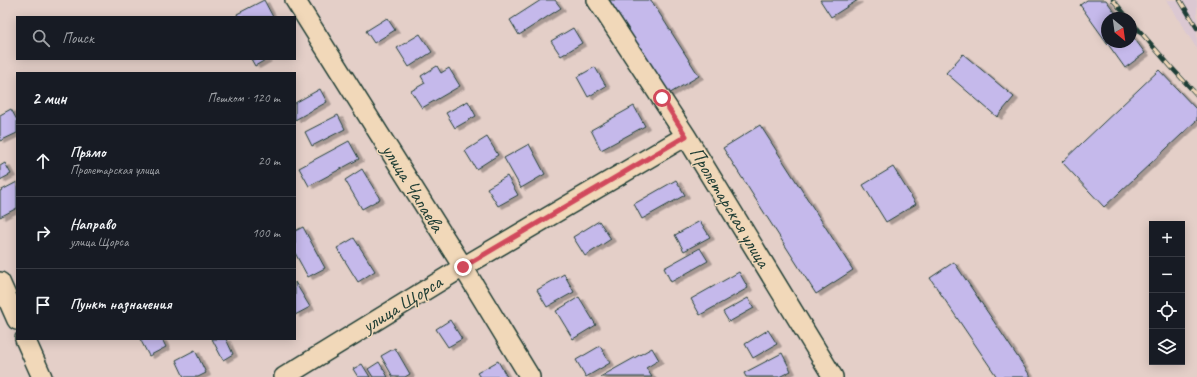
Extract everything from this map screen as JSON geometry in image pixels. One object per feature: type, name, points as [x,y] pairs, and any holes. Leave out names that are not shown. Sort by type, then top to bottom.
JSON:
[{"type":"street","name":"улица Чапаева","points":[[295,0],[463,267],[530,377]]},
{"type":"street","name":"Пролетарская улица","points":[[597,0],[686,136],[833,377]]},
{"type":"street","name":"улица Щорса","points":[[284,377],[463,267],[686,136]]},
{"type":"street","points":[[0,282],[16,318]]},
{"type":"street","points":[[26,340],[42,377]]},
{"type":"shaded area","points":[[1166,0],[1197,0],[1197,49]]},
{"type":"building","points":[[264,0],[272,16],[238,16],[237,14]]},
{"type":"building","points":[[541,0],[555,0],[561,8],[519,35],[510,20]]},
{"type":"building","points":[[600,0],[651,0],[699,76],[662,98]]},
{"type":"building","points":[[820,0],[858,0],[831,17]]},
{"type":"building","points":[[1087,0],[1106,0],[1115,12],[1101,12],[1101,34],[1080,5]]},
{"type":"building","points":[[387,18],[395,30],[374,43],[366,31]]},
{"type":"building","points":[[573,28],[582,43],[561,56],[551,41]]},
{"type":"building","points":[[420,34],[432,52],[409,67],[397,48]]},
{"type":"building","points":[[1137,42],[1145,53],[1125,68],[1111,48],[1137,48]]},
{"type":"building","points":[[963,54],[1014,97],[997,117],[946,73]]},
{"type":"building","points":[[252,60],[265,60],[255,66]]},
{"type":"building","points":[[437,66],[441,73],[449,68],[460,86],[422,108],[411,91],[425,83],[421,76]]},
{"type":"building","points":[[595,67],[606,86],[588,97],[577,77]]},
{"type":"building","points":[[1159,70],[1197,110],[1197,120],[1104,207],[1062,162]]},
{"type":"building","points":[[320,89],[327,102],[296,119],[296,102]]},
{"type":"building","points":[[468,101],[476,116],[455,128],[446,113]]},
{"type":"building","points":[[634,106],[645,126],[601,150],[591,130]]},
{"type":"building","points":[[11,109],[16,118],[16,133],[0,141],[0,115]]},
{"type":"building","points":[[338,115],[345,129],[312,146],[305,132]]},
{"type":"building","points":[[760,125],[853,270],[816,294],[723,148]]},
{"type":"building","points":[[487,137],[498,155],[476,169],[465,151]]},
{"type":"building","points":[[349,141],[359,159],[309,186],[299,168]]},
{"type":"building","points":[[529,144],[545,174],[521,188],[504,158]]},
{"type":"building","points":[[5,163],[11,174],[0,180],[0,166]]},
{"type":"building","points":[[893,167],[916,204],[886,222],[863,185]]},
{"type":"building","points":[[362,169],[380,199],[362,209],[345,180]]},
{"type":"building","points":[[507,176],[518,195],[498,206],[487,188]]},
{"type":"building","points":[[676,180],[685,195],[642,219],[634,204]]},
{"type":"building","points":[[16,183],[16,209],[0,217],[0,191]]},
{"type":"building","points":[[599,221],[611,239],[585,256],[573,237]]},
{"type":"building","points":[[700,221],[710,237],[684,251],[675,235]]},
{"type":"building","points":[[303,227],[325,268],[308,277],[296,255],[296,230]]},
{"type":"building","points":[[354,238],[375,271],[358,282],[337,248]]},
{"type":"building","points":[[700,248],[708,261],[671,282],[664,268]]},
{"type":"building","points":[[954,262],[1031,377],[997,377],[930,278]]},
{"type":"building","points":[[739,272],[748,288],[700,315],[691,299]]},
{"type":"building","points":[[564,274],[574,292],[547,307],[537,290]]},
{"type":"building","points":[[296,284],[310,307],[296,314]]},
{"type":"building","points":[[579,297],[596,325],[573,339],[556,311]]},
{"type":"building","points":[[748,298],[754,308],[729,322],[723,312]]},
{"type":"building","points":[[450,320],[462,339],[448,347],[436,329]]},
{"type":"building","points":[[768,330],[777,344],[753,358],[745,344]]},
{"type":"building","points":[[141,340],[162,340],[166,347],[149,356]]},
{"type":"building","points":[[213,340],[226,340],[233,354],[223,360]]},
{"type":"building","points":[[600,346],[610,363],[586,377],[576,360]]},
{"type":"building","points":[[395,348],[410,374],[405,377],[393,377],[381,356]]},
{"type":"building","points":[[652,348],[659,360],[646,368],[652,377],[600,377]]},
{"type":"building","points":[[195,350],[206,373],[198,377],[184,377],[176,360]]},
{"type":"building","points":[[782,353],[791,371],[779,377],[746,377],[744,373]]},
{"type":"building","points":[[498,361],[507,377],[480,377],[477,373]]},
{"type":"building","points":[[379,362],[388,377],[373,377],[368,369]]},
{"type":"building","points":[[362,364],[370,377],[358,377],[353,369]]},
{"type":"railway","points":[[1113,0],[1123,12]]},
{"type":"railway","points":[[1180,0],[1197,28]]},
{"type":"railway","points":[[1137,28],[1197,95]]},
{"type":"route","points":[[463,267],[686,136],[662,98]]}]
